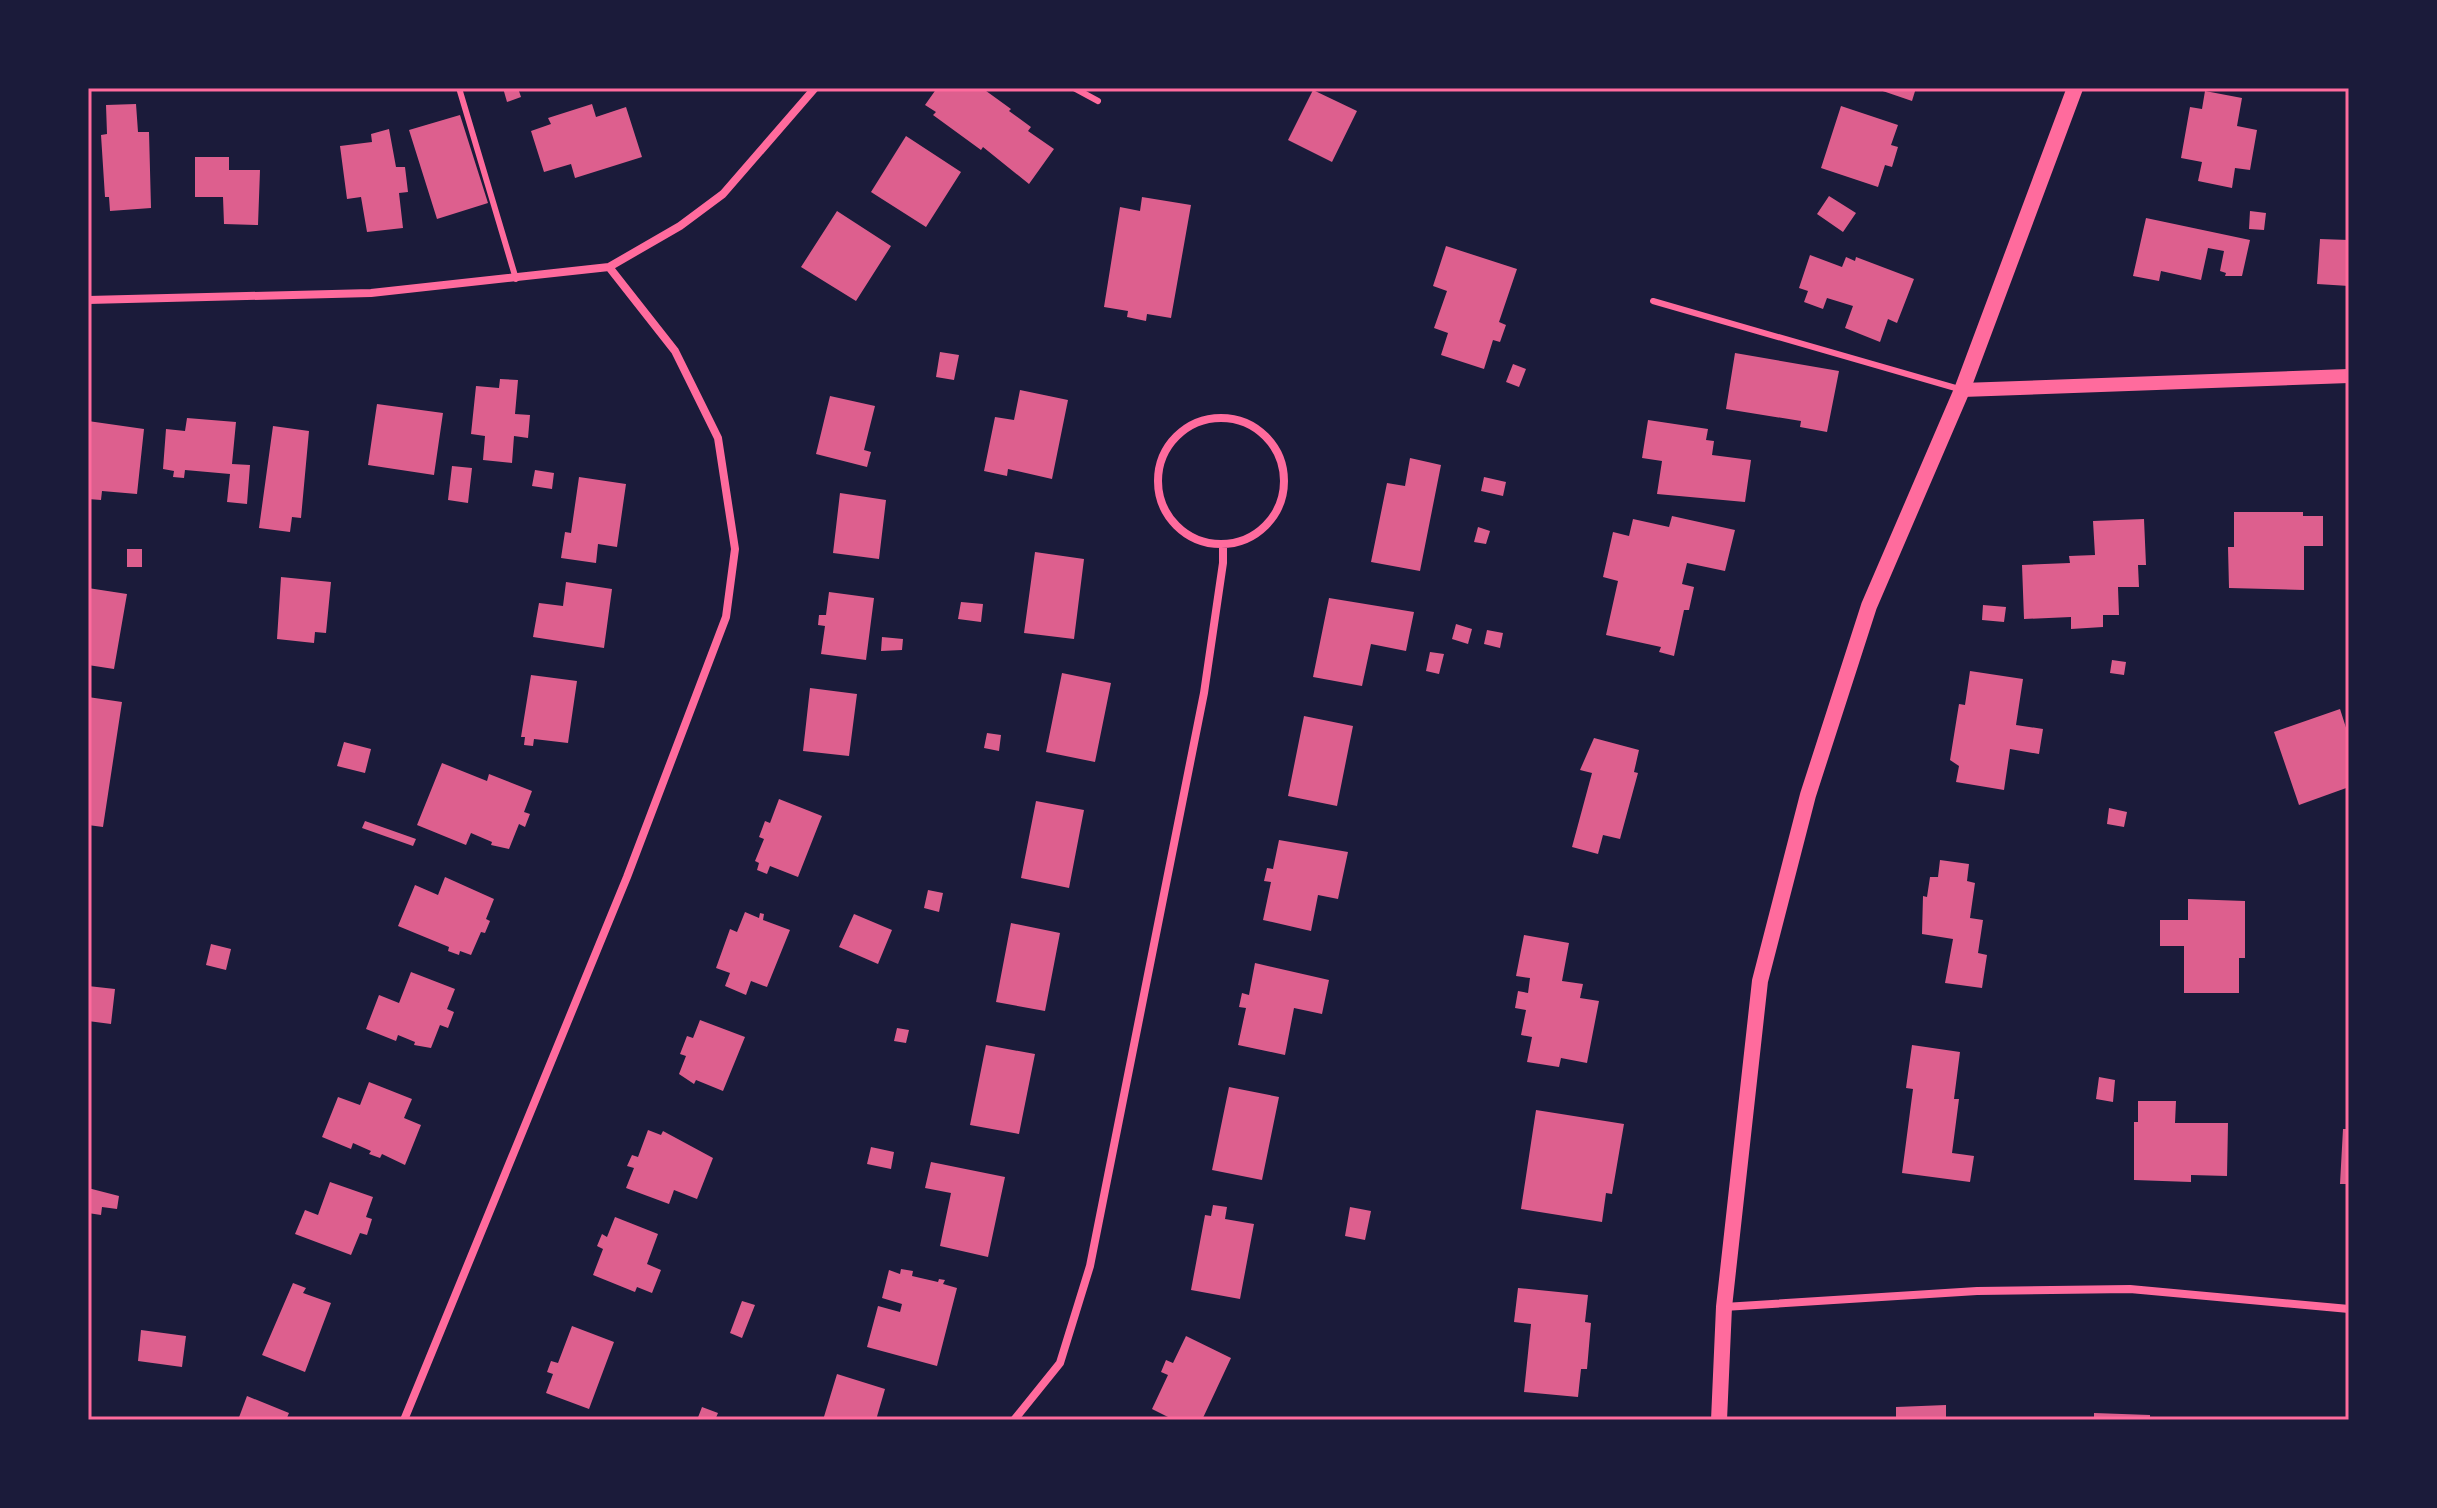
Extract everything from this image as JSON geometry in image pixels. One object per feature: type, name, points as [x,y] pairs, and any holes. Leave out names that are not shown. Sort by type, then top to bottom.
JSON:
[{"type":"main road","points":[[1719,1420],[1724,1307],[1760,981],[1804,810],[1869,606],[1962,390],[2075,88]]},
{"type":"street","points":[[88,300],[371,293],[609,267],[680,226],[723,194],[814,89]]},
{"type":"street","points":[[404,1420],[627,877],[726,617],[735,549],[718,438],[675,351],[609,267]]},
{"type":"street","points":[[1962,390],[2349,376]]},
{"type":"street","points":[[1218,418],[1243,422],[1264,435],[1278,455],[1284,479],[1280,503],[1267,524],[1247,538],[1223,544],[1198,540],[1178,527],[1164,507],[1158,483],[1162,459],[1175,438],[1194,424],[1218,418]]},
{"type":"street","points":[[1014,1420],[1060,1363],[1090,1266],[1204,693],[1223,563],[1223,544]]},
{"type":"street","points":[[1724,1307],[1977,1291],[2130,1289],[2349,1309]]},
{"type":"lane","points":[[459,88],[516,279]]},
{"type":"lane","points":[[1074,88],[1098,101]]},
{"type":"lane","points":[[1653,301],[1962,390]]},
{"type":"building","points":[[503,88],[518,88],[521,97],[507,102]]},
{"type":"building","points":[[937,88],[982,88],[1031,127],[1028,131],[1054,149],[1029,184],[983,147],[981,150],[933,115],[936,112],[925,105]]},
{"type":"building","points":[[1874,88],[1916,88],[1912,101]]},
{"type":"building","points":[[1313,90],[1357,111],[1332,162],[1288,140]]},
{"type":"building","points":[[2205,91],[2242,98],[2237,126],[2257,130],[2250,170],[2235,168],[2232,188],[2198,181],[2202,162],[2181,158],[2190,107],[2202,109]]},
{"type":"building","points":[[136,104],[138,132],[149,132],[151,208],[110,211],[109,197],[105,197],[101,135],[107,134],[106,105]]},
{"type":"building","points":[[592,104],[596,117],[626,107],[642,157],[575,178],[571,164],[544,172],[531,131],[551,124],[548,118]]},
{"type":"building","points":[[1841,106],[1898,125],[1891,145],[1898,147],[1892,167],[1885,165],[1878,187],[1821,168]]},
{"type":"building","points":[[460,115],[488,203],[437,219],[409,130]]},
{"type":"building","points":[[389,129],[396,167],[405,167],[408,192],[399,193],[403,228],[367,232],[361,197],[347,199],[340,146],[372,142],[371,134]]},
{"type":"building","points":[[906,136],[961,172],[926,227],[871,192]]},
{"type":"building","points":[[195,157],[229,157],[229,170],[260,170],[258,225],[224,224],[223,197],[195,197]]},
{"type":"building","points":[[1829,196],[1856,213],[1843,232],[1817,214]]},
{"type":"building","points":[[1142,197],[1191,205],[1171,318],[1147,314],[1146,321],[1127,317],[1128,311],[1104,307],[1120,207],[1140,211]]},
{"type":"building","points":[[837,211],[891,246],[856,301],[801,267]]},
{"type":"building","points":[[2250,211],[2266,213],[2264,230],[2249,229]]},
{"type":"building","points":[[2146,218],[2250,240],[2242,276],[2225,276],[2226,273],[2220,271],[2224,251],[2208,248],[2201,280],[2161,271],[2159,281],[2133,276]]},
{"type":"building","points":[[2320,239],[2349,240],[2349,286],[2317,284]]},
{"type":"building","points":[[1446,246],[1517,269],[1499,322],[1506,325],[1500,342],[1493,340],[1484,369],[1441,355],[1448,333],[1434,328],[1447,291],[1433,286]]},
{"type":"building","points":[[1810,255],[1842,267],[1846,257],[1855,261],[1856,257],[1914,279],[1897,323],[1888,319],[1880,342],[1845,328],[1853,306],[1827,298],[1823,309],[1804,302],[1808,291],[1799,288]]},
{"type":"building","points":[[940,352],[959,355],[954,380],[936,377]]},
{"type":"building","points":[[1735,353],[1839,371],[1827,432],[1800,427],[1801,421],[1726,409]]},
{"type":"building","points":[[1513,364],[1526,369],[1519,387],[1506,382]]},
{"type":"building","points":[[500,379],[518,380],[515,414],[530,415],[528,438],[514,436],[512,463],[483,460],[485,436],[471,434],[476,386],[499,388]]},
{"type":"building","points":[[1020,390],[1068,400],[1052,479],[1008,469],[1007,476],[984,471],[995,417],[1014,420]]},
{"type":"building","points":[[830,396],[875,406],[864,450],[871,452],[867,467],[816,454]]},
{"type":"building","points":[[377,404],[443,413],[434,475],[368,465]]},
{"type":"building","points":[[187,418],[236,422],[232,464],[250,465],[247,504],[227,502],[230,474],[185,470],[184,478],[173,477],[174,471],[163,469],[166,429],[185,431]]},
{"type":"building","points":[[1648,420],[1708,429],[1706,440],[1714,441],[1712,455],[1751,460],[1745,502],[1657,494],[1662,461],[1642,458]]},
{"type":"building","points":[[88,421],[144,429],[137,494],[102,491],[101,500],[88,499]]},
{"type":"building","points":[[273,426],[309,431],[301,518],[292,517],[290,532],[259,528]]},
{"type":"building","points":[[1410,458],[1441,465],[1420,571],[1371,562],[1387,483],[1405,486]]},
{"type":"building","points":[[452,466],[472,468],[468,503],[448,500]]},
{"type":"building","points":[[535,470],[554,473],[552,489],[532,486]]},
{"type":"building","points":[[579,477],[626,484],[617,547],[598,544],[596,563],[561,558],[565,532],[571,533]]},
{"type":"building","points":[[1484,477],[1506,482],[1503,496],[1481,491]]},
{"type":"building","points":[[840,493],[886,500],[879,559],[833,553]]},
{"type":"building","points":[[2234,512],[2303,512],[2303,516],[2323,516],[2323,546],[2304,546],[2304,590],[2229,588],[2228,547],[2234,547]]},
{"type":"building","points":[[1672,516],[1735,530],[1725,571],[1687,563],[1682,584],[1694,587],[1689,610],[1684,610],[1674,656],[1659,652],[1661,647],[1606,635],[1618,581],[1603,577],[1613,532],[1629,536],[1633,519],[1669,527]]},
{"type":"building","points":[[2144,519],[2146,565],[2138,565],[2139,587],[2118,587],[2119,615],[2103,615],[2103,627],[2071,629],[2071,617],[2024,619],[2022,565],[2070,563],[2069,556],[2095,555],[2093,521]]},
{"type":"building","points":[[1478,527],[1490,531],[1486,544],[1474,542]]},
{"type":"building","points":[[127,549],[142,549],[142,567],[127,567]]},
{"type":"building","points":[[1035,552],[1084,559],[1074,639],[1024,633]]},
{"type":"building","points":[[281,577],[331,582],[326,633],[315,632],[314,643],[277,639]]},
{"type":"building","points":[[566,582],[612,589],[604,648],[533,637],[539,603],[563,606]]},
{"type":"building","points":[[88,588],[127,594],[114,669],[88,665]]},
{"type":"building","points":[[829,592],[874,598],[866,660],[821,654],[825,626],[818,625],[819,615],[826,615]]},
{"type":"building","points":[[1329,598],[1414,612],[1406,651],[1371,644],[1362,686],[1313,677]]},
{"type":"building","points":[[961,602],[983,604],[981,622],[958,619]]},
{"type":"building","points":[[1983,605],[2006,607],[2004,622],[1982,620]]},
{"type":"building","points":[[1456,624],[1472,629],[1468,644],[1452,639]]},
{"type":"building","points":[[1487,630],[1503,633],[1500,648],[1484,644]]},
{"type":"building","points":[[882,637],[903,639],[902,650],[881,651]]},
{"type":"building","points":[[1430,652],[1444,654],[1439,674],[1426,671]]},
{"type":"building","points":[[2112,660],[2126,662],[2124,675],[2110,673]]},
{"type":"building","points":[[1970,671],[2023,679],[2016,725],[2043,729],[2039,754],[2010,749],[2004,790],[1956,782],[1959,766],[1950,760],[1959,704],[1965,705]]},
{"type":"building","points":[[1062,673],[1111,683],[1095,762],[1046,752]]},
{"type":"building","points":[[531,675],[577,681],[568,743],[534,739],[533,746],[524,745],[525,737],[521,737]]},
{"type":"building","points":[[810,688],[857,694],[849,756],[803,751]]},
{"type":"building","points":[[88,697],[122,702],[103,827],[88,825]]},
{"type":"building","points":[[2340,709],[2349,737],[2349,787],[2299,805],[2274,732]]},
{"type":"building","points":[[1304,716],[1353,726],[1337,806],[1288,796]]},
{"type":"building","points":[[987,733],[1001,735],[999,751],[984,748]]},
{"type":"building","points":[[1594,738],[1639,750],[1634,772],[1638,773],[1620,839],[1603,835],[1598,854],[1572,847],[1592,773],[1580,770]]},
{"type":"building","points":[[344,742],[371,749],[365,773],[337,766]]},
{"type":"building","points":[[442,763],[487,781],[489,774],[532,791],[524,812],[530,814],[525,827],[519,824],[509,849],[491,845],[492,842],[471,833],[466,845],[417,825]]},
{"type":"building","points":[[779,799],[822,816],[798,877],[770,866],[767,874],[757,870],[759,863],[755,861],[764,839],[759,837],[765,821],[770,823]]},
{"type":"building","points":[[1036,801],[1084,810],[1069,888],[1021,878]]},
{"type":"building","points":[[2109,808],[2127,812],[2124,827],[2107,824]]},
{"type":"building","points":[[365,821],[416,839],[413,846],[362,828]]},
{"type":"building","points":[[1279,840],[1348,852],[1338,899],[1318,895],[1311,931],[1263,920],[1271,882],[1264,881],[1267,868],[1273,869]]},
{"type":"building","points":[[1940,860],[1969,864],[1967,881],[1975,883],[1970,918],[1983,920],[1978,953],[1987,955],[1982,988],[1945,983],[1953,939],[1922,934],[1923,896],[1927,897],[1930,877],[1938,877]]},
{"type":"building","points":[[445,877],[494,899],[486,919],[490,921],[485,933],[481,932],[471,955],[448,951],[449,947],[398,926],[415,885],[438,895]]},
{"type":"building","points":[[928,890],[943,893],[939,912],[924,908]]},
{"type":"building","points":[[2188,899],[2245,901],[2245,958],[2239,958],[2239,993],[2184,993],[2184,946],[2160,946],[2160,920],[2188,920]]},
{"type":"building","points":[[745,912],[759,918],[760,913],[764,914],[763,920],[790,930],[767,987],[751,981],[746,995],[725,986],[730,973],[716,968],[730,929],[737,932]]},
{"type":"building","points":[[854,914],[892,930],[878,964],[839,947]]},
{"type":"building","points":[[1011,923],[1060,933],[1045,1011],[996,1002]]},
{"type":"building","points":[[1524,935],[1569,943],[1562,981],[1583,984],[1580,998],[1599,1001],[1587,1063],[1561,1058],[1559,1067],[1527,1062],[1532,1037],[1521,1035],[1526,1010],[1515,1008],[1518,991],[1528,993],[1530,978],[1516,976]]},
{"type":"building","points":[[211,944],[231,949],[226,970],[206,965]]},
{"type":"building","points":[[1255,963],[1329,980],[1322,1014],[1294,1008],[1285,1055],[1238,1045],[1246,1008],[1239,1007],[1242,993],[1249,995]]},
{"type":"building","points":[[411,972],[455,989],[447,1009],[454,1012],[448,1028],[440,1025],[431,1048],[414,1045],[415,1042],[398,1035],[396,1041],[366,1029],[379,995],[399,1003]]},
{"type":"building","points":[[88,986],[115,989],[111,1024],[88,1021]]},
{"type":"building","points":[[700,1020],[745,1037],[723,1091],[696,1080],[694,1084],[679,1074],[686,1056],[680,1054],[687,1036],[693,1038]]},
{"type":"building","points":[[897,1028],[909,1030],[906,1043],[894,1041]]},
{"type":"building","points":[[986,1045],[1035,1054],[1019,1134],[970,1125]]},
{"type":"building","points":[[1912,1045],[1960,1052],[1954,1099],[1959,1099],[1952,1153],[1974,1156],[1970,1182],[1902,1173],[1913,1089],[1906,1088]]},
{"type":"building","points":[[2099,1077],[2115,1080],[2113,1102],[2096,1099]]},
{"type":"building","points":[[369,1082],[412,1099],[404,1118],[421,1125],[405,1165],[382,1154],[380,1158],[369,1154],[371,1151],[353,1143],[351,1149],[322,1137],[338,1097],[360,1105]]},
{"type":"building","points":[[1229,1087],[1279,1097],[1262,1180],[1212,1170]]},
{"type":"building","points":[[2138,1101],[2176,1101],[2175,1123],[2228,1123],[2227,1176],[2191,1175],[2191,1182],[2134,1180],[2134,1122],[2138,1122]]},
{"type":"building","points":[[1536,1110],[1624,1124],[1612,1194],[1606,1193],[1602,1222],[1521,1209]]},
{"type":"building","points":[[2343,1129],[2349,1129],[2349,1184],[2340,1184]]},
{"type":"building","points":[[648,1130],[661,1135],[663,1131],[713,1158],[697,1199],[674,1190],[669,1204],[626,1188],[634,1168],[627,1166],[632,1155],[638,1157]]},
{"type":"building","points":[[871,1147],[894,1152],[891,1169],[867,1164]]},
{"type":"building","points":[[931,1162],[1005,1177],[988,1257],[940,1246],[951,1193],[925,1188]]},
{"type":"building","points":[[330,1182],[373,1197],[366,1217],[372,1219],[367,1235],[360,1233],[351,1255],[295,1234],[305,1210],[318,1215]]},
{"type":"building","points":[[88,1188],[119,1196],[117,1209],[102,1207],[101,1215],[88,1213]]},
{"type":"building","points":[[1213,1205],[1227,1207],[1225,1219],[1254,1224],[1240,1299],[1191,1290],[1205,1215],[1211,1216]]},
{"type":"building","points":[[1350,1207],[1371,1211],[1365,1240],[1345,1236]]},
{"type":"building","points":[[615,1217],[658,1234],[647,1264],[661,1270],[652,1293],[637,1287],[635,1292],[593,1275],[603,1249],[597,1246],[602,1234],[607,1237]]},
{"type":"building","points":[[901,1269],[913,1271],[912,1276],[938,1282],[939,1279],[945,1280],[943,1284],[957,1288],[937,1366],[867,1347],[878,1306],[900,1312],[902,1304],[882,1298],[889,1270],[900,1274]]},
{"type":"building","points":[[293,1283],[306,1288],[303,1293],[331,1303],[305,1372],[262,1355]]},
{"type":"building","points":[[1518,1288],[1588,1295],[1585,1322],[1591,1323],[1587,1369],[1581,1369],[1578,1397],[1524,1392],[1531,1324],[1514,1322]]},
{"type":"building","points":[[742,1301],[755,1305],[742,1338],[730,1333]]},
{"type":"building","points":[[572,1326],[614,1342],[589,1409],[546,1393],[553,1374],[547,1372],[551,1361],[558,1363]]},
{"type":"building","points":[[141,1330],[186,1336],[182,1367],[138,1361]]},
{"type":"building","points":[[1186,1336],[1231,1358],[1202,1420],[1174,1420],[1152,1409],[1168,1375],[1161,1372],[1166,1360],[1173,1363]]},
{"type":"building","points":[[837,1374],[885,1389],[876,1420],[823,1420]]},
{"type":"building","points":[[247,1396],[289,1413],[286,1420],[238,1420]]},
{"type":"building","points":[[1946,1405],[1946,1420],[1896,1420],[1896,1407]]},
{"type":"building","points":[[702,1407],[718,1413],[715,1420],[697,1420]]},
{"type":"building","points":[[2094,1413],[2150,1415],[2150,1420],[2094,1420]]}]
